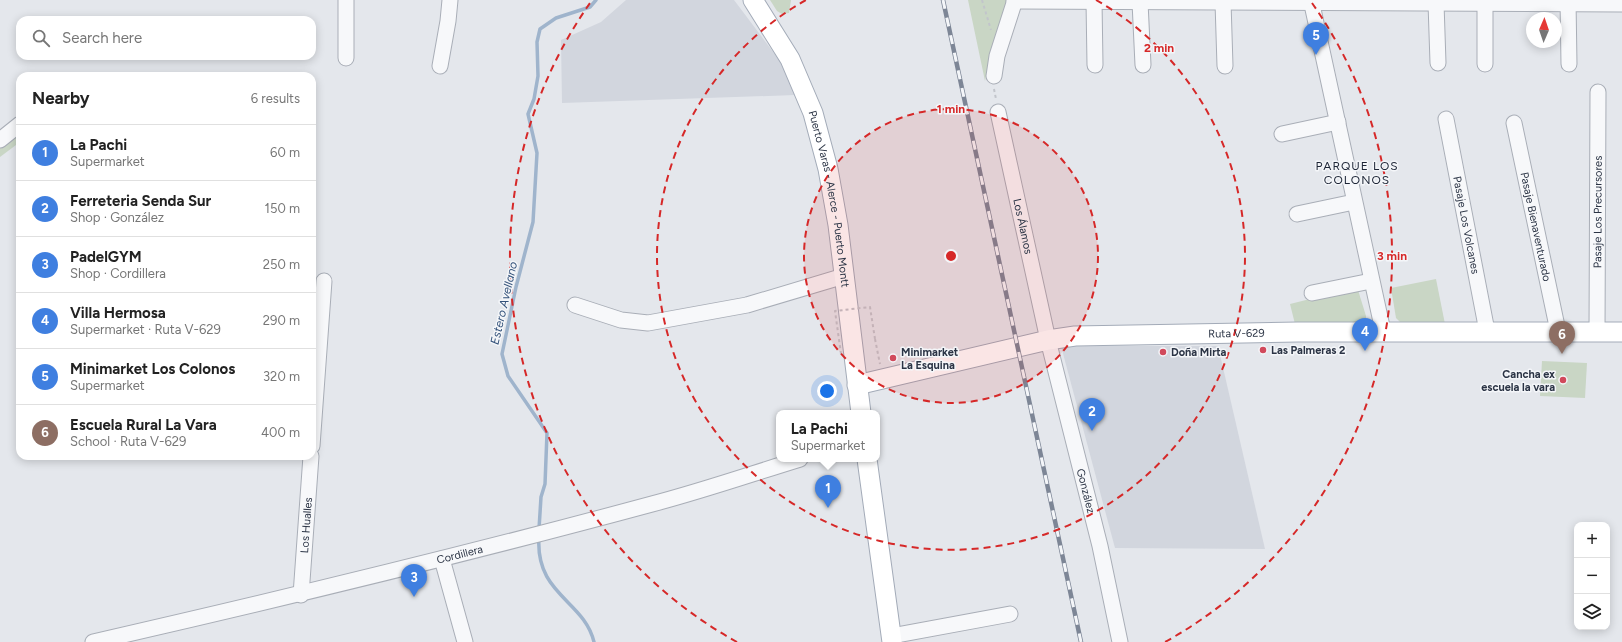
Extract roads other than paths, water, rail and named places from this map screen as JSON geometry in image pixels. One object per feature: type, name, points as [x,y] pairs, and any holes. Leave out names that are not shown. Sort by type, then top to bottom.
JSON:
[{"type":"main road","name":"Puerto Varas - Alerce - Puerto Montt","points":[[753,0],[790,59],[813,113],[828,169],[838,225],[861,410]]},
{"type":"main road","name":"Ruta V-629","points":[[857,385],[1048,340],[1086,336],[1382,331],[1622,332]]},
{"type":"main road","points":[[867,462],[892,639]]},
{"type":"street","points":[[346,0],[346,58]]},
{"type":"street","points":[[440,66],[448,22],[450,0]]},
{"type":"street","points":[[994,76],[1000,46],[1014,0],[1140,2],[1568,2],[1622,4]]},
{"type":"street","points":[[1094,1],[1095,65]]},
{"type":"street","points":[[1214,1],[1225,66]]},
{"type":"street","points":[[1312,1],[1382,331]]},
{"type":"street","points":[[1140,2],[1143,64]]},
{"type":"street","points":[[1475,2],[1485,64]]},
{"type":"street","points":[[1568,2],[1569,64]]},
{"type":"street","points":[[1436,3],[1438,63]]},
{"type":"street","name":"Pasaje Los Precursores","points":[[1597,332],[1598,92]]},
{"type":"street","name":"Los Álamos","points":[[998,112],[1048,340]]},
{"type":"street","name":"Pasaje Los Volcanes","points":[[1446,119],[1487,331]]},
{"type":"street","points":[[1282,134],[1338,122]]},
{"type":"street","name":"Pasaje Bienaventurado","points":[[1514,123],[1558,331]]},
{"type":"street","points":[[0,140],[16,127]]},
{"type":"street","points":[[1297,214],[1354,202]]},
{"type":"street","points":[[576,305],[621,320],[648,323],[747,304],[844,276]]},
{"type":"street","points":[[316,331],[324,281]]},
{"type":"street","points":[[1312,293],[1371,281]]},
{"type":"street","name":"González","points":[[1048,340],[1100,546],[1120,642]]},
{"type":"street","name":"Los Hualles","points":[[301,595],[311,460]]},
{"type":"street","name":"Cordillera","points":[[93,642],[301,595],[442,559],[654,504],[790,462]]},
{"type":"street","points":[[442,559],[464,642]]},
{"type":"street","points":[[892,639],[1010,614]]},
{"type":"waterway","name":"Estero Avellano","points":[[539,529],[541,497],[545,484],[547,433],[508,376],[502,354],[516,287],[533,222],[537,153],[528,114],[534,99],[538,76],[537,42],[540,29],[556,18],[590,7],[596,0]]},
{"type":"waterway","name":"Estero Avellano","points":[[539,537],[540,556],[544,572],[561,596],[581,616],[589,628],[594,642]]},
{"type":"railway","points":[[943,0],[1081,642]]},
{"type":"place","name":"Minimarket Los Colonos","points":[[1316,55]]},
{"type":"place","name":"Las Palmeras 2","points":[[1263,350]]},
{"type":"place","name":"Villa Hermosa","points":[[1365,351]]},
{"type":"place","name":"Doña Mirta","points":[[1163,352]]},
{"type":"place","name":"Escuela Rural La Vara","points":[[1562,354]]},
{"type":"place","name":"Minimarket La Esquina","points":[[893,358]]},
{"type":"place","name":"Cancha ex escuela la vara","points":[[1563,380]]},
{"type":"place","name":"Ferreteria Senda Sur","points":[[1092,431]]},
{"type":"place","name":"La Pachi","points":[[828,508]]},
{"type":"place","name":"PadelGYM","points":[[414,597]]},
{"type":"district","name":"PARQUE LOS COLONOS","points":[[1357,173]]}]
